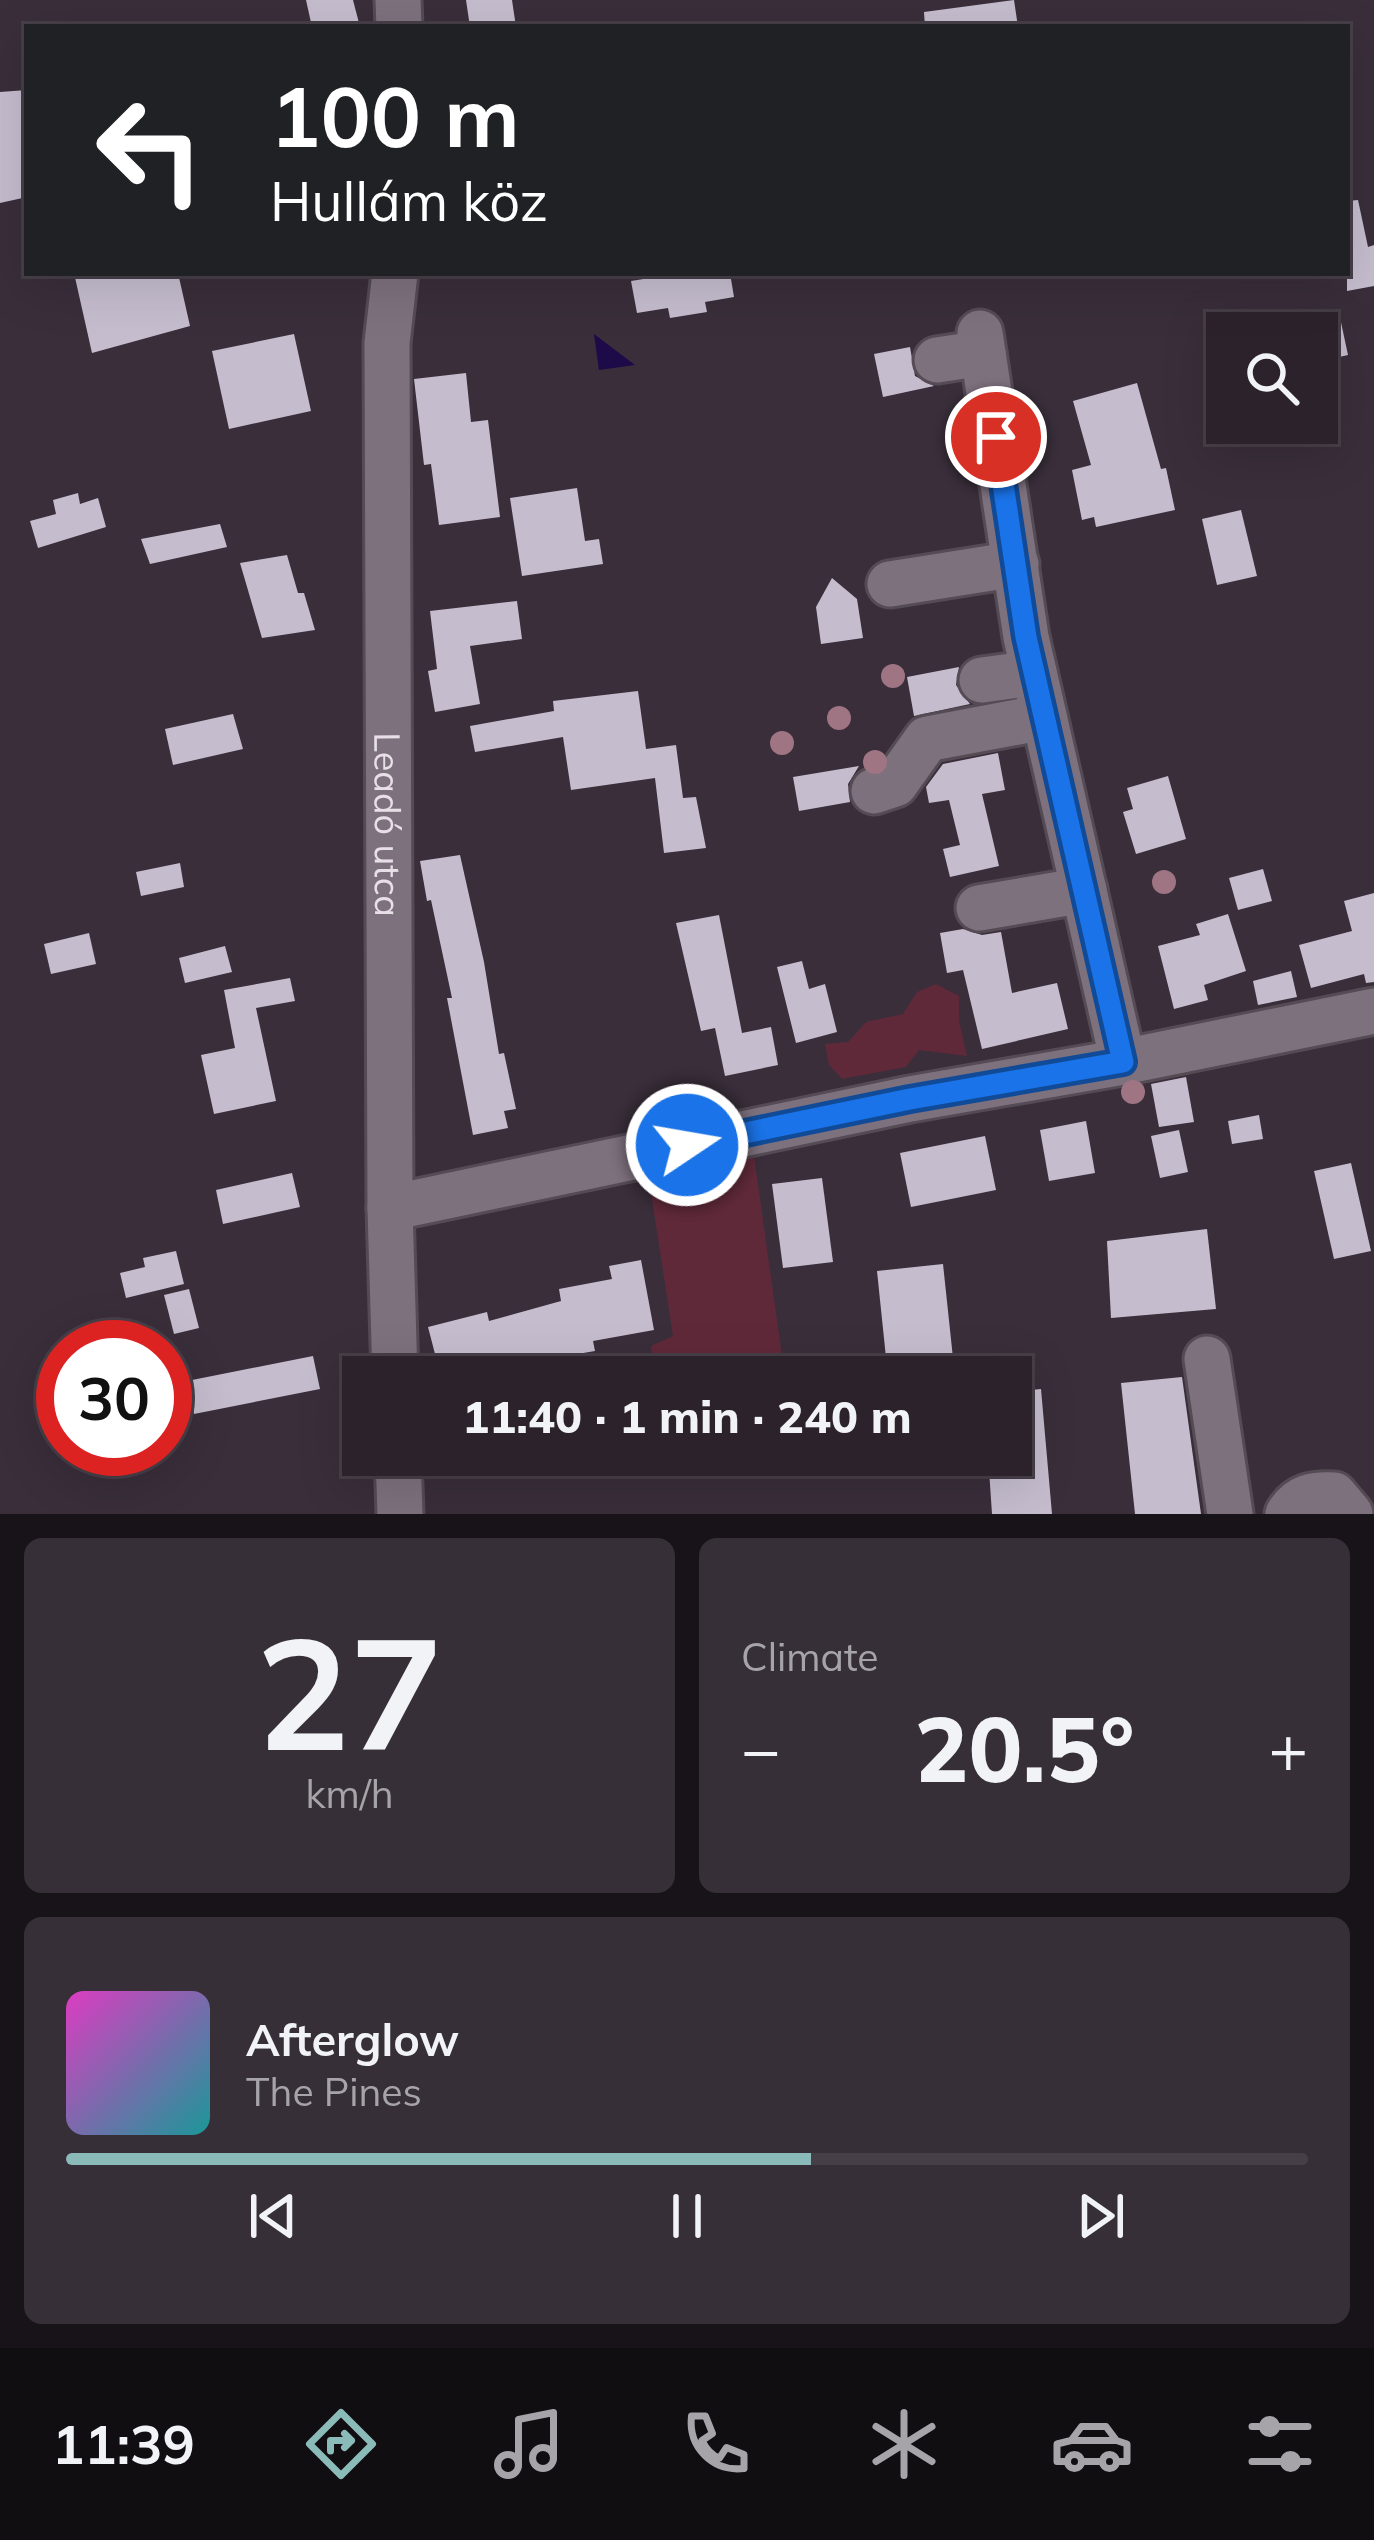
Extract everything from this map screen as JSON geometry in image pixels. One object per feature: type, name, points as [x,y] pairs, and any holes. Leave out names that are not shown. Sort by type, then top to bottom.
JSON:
[{"type":"street","name":"Leadó utca","points":[[394,276],[387,344],[394,1356]]},
{"type":"street","points":[[937,360],[981,343],[1039,695],[1123,1062]]},
{"type":"street","points":[[890,584],[1016,564]]},
{"type":"street","points":[[982,680],[1039,695]]},
{"type":"street","points":[[874,790],[895,784],[927,740],[1039,695]]},
{"type":"street","points":[[979,908],[1084,890]]},
{"type":"street","points":[[390,1208],[910,1099],[1374,1011]]},
{"type":"street","points":[[1207,1359],[1230,1514]]},
{"type":"street","points":[[399,1476],[400,1514]]},
{"type":"street","points":[[1288,1514],[1296,1501],[1315,1494],[1334,1495],[1350,1514]]},
{"type":"shaded area","points":[[594,334],[635,365],[599,370]]},
{"type":"shaded area","points":[[936,984],[959,996],[967,1056],[919,1050],[906,1067],[842,1079],[829,1065],[825,1044],[848,1042],[866,1022],[903,1014],[917,992]]},
{"type":"shaded area","points":[[754,1156],[782,1356],[652,1356],[651,1346],[673,1336],[648,1173]]},
{"type":"building","points":[[306,0],[353,0],[359,24],[311,24]]},
{"type":"building","points":[[466,0],[512,0],[516,24],[470,24]]},
{"type":"building","points":[[1014,0],[1018,24],[925,24],[924,12]]},
{"type":"building","points":[[24,90],[24,198],[0,203],[0,92]]},
{"type":"building","points":[[1358,200],[1368,247],[1374,245],[1374,286],[1347,291],[1350,276],[1350,201]]},
{"type":"building","points":[[75,276],[179,276],[190,326],[92,353]]},
{"type":"building","points":[[730,276],[734,297],[705,302],[707,312],[670,318],[668,308],[637,313],[631,281]]},
{"type":"building","points":[[1338,313],[1348,355],[1338,357]]},
{"type":"building","points":[[294,334],[311,411],[229,429],[212,351]]},
{"type":"building","points":[[910,347],[915,376],[934,386],[883,397],[874,354]]},
{"type":"building","points":[[466,373],[471,422],[488,420],[500,517],[439,525],[431,464],[424,465],[414,379]]},
{"type":"building","points":[[1137,383],[1175,510],[1096,527],[1094,517],[1082,520],[1072,470],[1091,465],[1073,401]]},
{"type":"building","points":[[577,488],[585,541],[599,539],[603,564],[522,576],[510,498]]},
{"type":"building","points":[[78,493],[80,504],[98,498],[106,527],[38,548],[30,521],[56,514],[53,500]]},
{"type":"building","points":[[1241,510],[1257,576],[1217,585],[1202,519]]},
{"type":"building","points":[[220,524],[227,547],[150,564],[141,539]]},
{"type":"building","points":[[287,555],[315,630],[262,638],[240,563]]},
{"type":"building","points":[[832,578],[857,599],[863,638],[821,644],[816,607]]},
{"type":"building","points":[[517,601],[522,639],[470,646],[480,704],[435,712],[428,671],[437,669],[430,611]]},
{"type":"building","points":[[959,667],[956,685],[970,704],[914,716],[907,677]]},
{"type":"building","points":[[638,691],[646,749],[676,745],[683,798],[696,797],[706,848],[664,853],[655,778],[571,790],[563,737],[475,752],[470,726],[554,711],[553,701]]},
{"type":"building","points":[[233,714],[243,749],[173,765],[165,729]]},
{"type":"building","points":[[998,753],[1005,790],[982,794],[999,866],[950,877],[943,849],[960,845],[949,800],[929,803],[926,787],[943,764]]},
{"type":"building","points":[[859,766],[848,784],[850,802],[799,811],[793,777]]},
{"type":"building","points":[[1168,776],[1186,839],[1136,854],[1123,812],[1133,809],[1127,788]]},
{"type":"building","points":[[460,855],[499,1054],[504,1053],[516,1109],[504,1111],[508,1128],[473,1135],[447,998],[452,998],[420,861]]},
{"type":"building","points":[[180,863],[184,887],[141,896],[136,872]]},
{"type":"building","points":[[1263,869],[1272,901],[1238,910],[1229,878]]},
{"type":"building","points":[[1374,893],[1374,982],[1366,983],[1364,974],[1311,988],[1299,945],[1352,931],[1344,901]]},
{"type":"building","points":[[1228,914],[1246,971],[1204,985],[1208,1000],[1174,1009],[1158,946],[1200,935],[1196,924]]},
{"type":"building","points":[[719,915],[742,1033],[771,1027],[778,1065],[725,1076],[715,1028],[701,1031],[676,923]]},
{"type":"building","points":[[963,929],[982,935],[1001,932],[1012,993],[1057,983],[1068,1029],[982,1049],[963,970],[947,973],[940,933]]},
{"type":"building","points":[[89,933],[96,964],[51,974],[44,944]]},
{"type":"building","points":[[225,946],[232,972],[185,983],[179,958]]},
{"type":"building","points":[[802,961],[809,989],[825,984],[837,1032],[796,1043],[777,967]]},
{"type":"building","points":[[1291,971],[1297,997],[1258,1005],[1253,981]]},
{"type":"building","points":[[290,978],[295,1001],[256,1008],[276,1101],[214,1114],[201,1055],[235,1048],[224,990]]},
{"type":"building","points":[[1186,1077],[1194,1122],[1159,1127],[1151,1084]]},
{"type":"building","points":[[1259,1115],[1263,1139],[1232,1144],[1228,1121]]},
{"type":"building","points":[[1086,1121],[1095,1173],[1049,1181],[1040,1130]]},
{"type":"building","points":[[1179,1130],[1188,1172],[1160,1178],[1151,1136]]},
{"type":"building","points":[[985,1136],[996,1190],[911,1207],[900,1153]]},
{"type":"building","points":[[1351,1163],[1371,1251],[1334,1259],[1314,1171]]},
{"type":"building","points":[[292,1173],[300,1207],[223,1224],[216,1190]]},
{"type":"building","points":[[822,1178],[833,1262],[783,1268],[772,1184]]},
{"type":"building","points":[[1207,1229],[1216,1309],[1111,1318],[1107,1241]]},
{"type":"building","points":[[176,1251],[184,1284],[126,1298],[120,1273],[145,1267],[143,1258]]},
{"type":"building","points":[[641,1260],[654,1330],[593,1341],[595,1351],[566,1356],[436,1356],[428,1327],[487,1312],[489,1321],[561,1301],[559,1289],[612,1279],[609,1266]]},
{"type":"building","points":[[943,1264],[953,1356],[886,1356],[877,1271]]},
{"type":"building","points":[[189,1289],[199,1328],[192,1330],[192,1320],[170,1320],[164,1295]]},
{"type":"building","points":[[313,1356],[320,1389],[194,1414],[192,1380]]},
{"type":"building","points":[[1182,1377],[1201,1514],[1135,1514],[1121,1383]]},
{"type":"building","points":[[1041,1389],[1052,1514],[992,1514],[989,1476],[1032,1476],[1032,1390]]},
{"type":"route","points":[[687,1145],[1123,1062],[1026,637],[996,437]]}]
